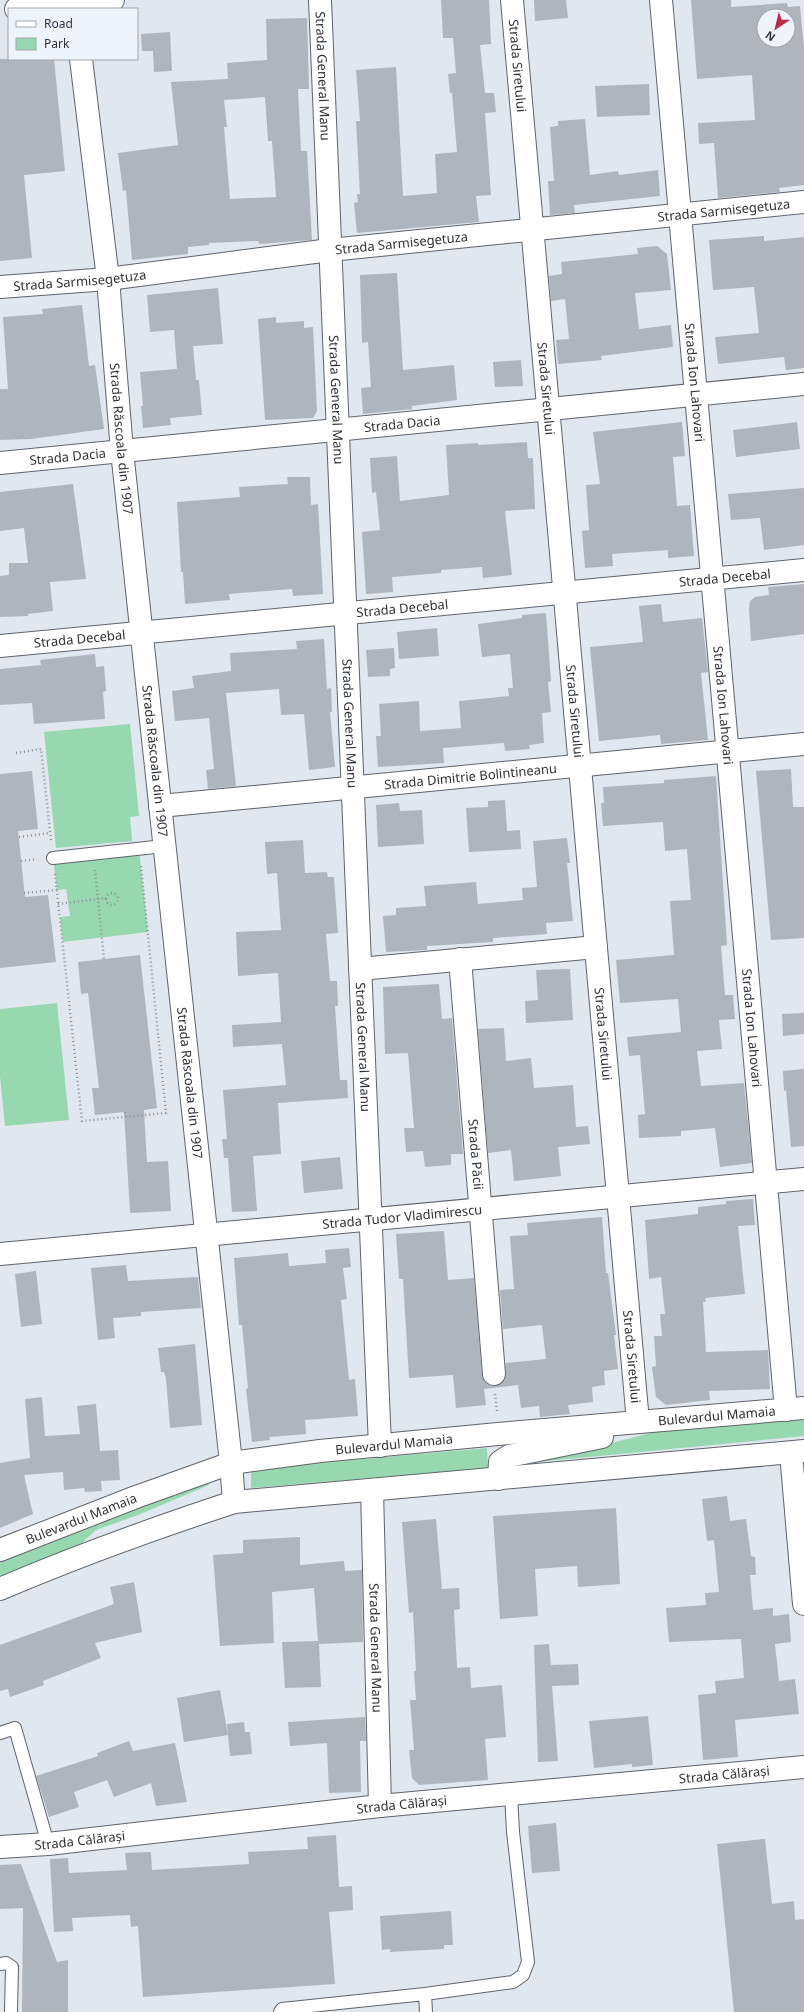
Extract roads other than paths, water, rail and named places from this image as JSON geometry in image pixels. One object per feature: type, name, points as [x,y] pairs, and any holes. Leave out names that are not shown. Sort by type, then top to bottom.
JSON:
[{"type":"street","points":[[28,8],[113,0]]},
{"type":"street","name":"Strada General Manu","points":[[320,0],[380,1446]]},
{"type":"street","name":"Strada Siretului","points":[[512,0],[618,1196],[646,1421]]},
{"type":"street","name":"Strada Ion Lahovari","points":[[661,0],[766,1183],[795,1409]]},
{"type":"street","name":"Strada Răscoala din 1907","points":[[81,60],[108,279],[122,451],[234,1502]]},
{"type":"street","name":"Strada Sarmisegetuza","points":[[0,287],[108,279],[330,250],[804,202]]},
{"type":"street","name":"Strada Dacia","points":[[0,462],[804,384]]},
{"type":"street","name":"Strada Decebal","points":[[0,646],[804,570]]},
{"type":"street","name":"Strada Dimitrie Bolintineanu","points":[[160,806],[804,744]]},
{"type":"street","points":[[360,969],[596,947]]},
{"type":"street","name":"Strada Păcii","points":[[460,959],[494,1374]]},
{"type":"street","name":"Strada Tudor Vladimirescu","points":[[0,1254],[804,1179]]},
{"type":"street","name":"Bulevardul Mamaia","points":[[0,1550],[231,1463],[380,1446],[646,1421],[795,1409]]},
{"type":"street","points":[[499,1479],[500,1462],[509,1456],[614,1435],[646,1421]]},
{"type":"street","points":[[0,1589],[59,1564],[147,1531],[234,1502],[797,1452],[804,1604]]},
{"type":"street","name":"Strada General Manu","points":[[372,1490],[380,1806]]},
{"type":"street","name":"Strada Călărași","points":[[0,1847],[48,1844],[380,1806],[804,1767]]},
{"type":"lane","points":[[53,858],[139,850],[164,846]]},
{"type":"lane","points":[[0,1733],[15,1728],[48,1844]]},
{"type":"lane","points":[[280,2012],[282,2009],[425,1994],[513,1982],[523,1975],[528,1962],[513,1832],[511,1794]]},
{"type":"lane","points":[[0,1964],[6,1963],[12,1967],[11,2012]]},
{"type":"lane","points":[[425,1994],[426,2012]]}]
